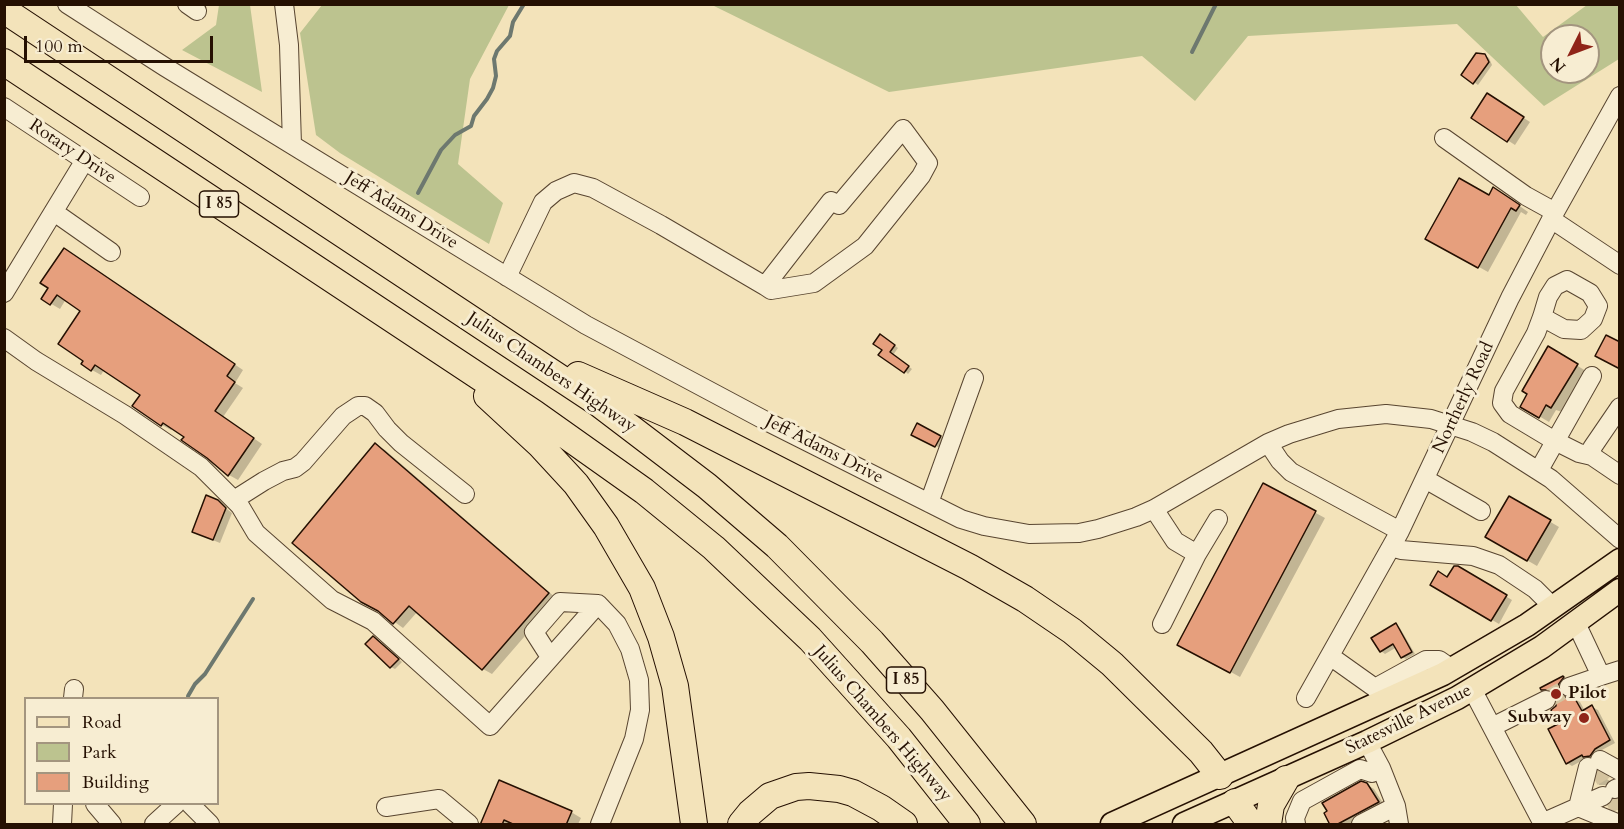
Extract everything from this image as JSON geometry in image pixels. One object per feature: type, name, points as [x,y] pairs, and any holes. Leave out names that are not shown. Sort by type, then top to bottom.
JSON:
[{"type":"highway","name":"Julius Chambers Highway","points":[[4,10],[598,403],[671,457],[777,546],[841,609],[932,710],[1023,825]]},
{"type":"highway","name":"Julius Chambers Highway","points":[[4,62],[609,464],[714,548],[778,608],[840,671],[899,738],[967,825]]},
{"type":"highway","points":[[434,346],[558,464],[596,512],[631,566],[653,612],[671,669],[680,713],[694,825]]},
{"type":"highway","points":[[517,349],[685,422],[969,567],[1025,599],[1072,631],[1112,664],[1201,752],[1220,776]]},
{"type":"highway","points":[[1268,825],[1270,805],[1286,779]]},
{"type":"highway","points":[[741,825],[750,813],[770,796],[809,786],[831,787],[853,793],[881,808],[904,825]]},
{"type":"highway","points":[[1235,802],[1251,825]]},
{"type":"main road","name":"Statesville Avenue","points":[[1112,825],[1220,776],[1380,694],[1452,669],[1554,608],[1620,560]]},
{"type":"main road","name":"Statesville Avenue","points":[[1184,825],[1367,742],[1472,689],[1523,659],[1620,590]]},
{"type":"main road","points":[[1220,776],[1235,802]]},
{"type":"street","name":"Jeff Adams Drive","points":[[67,4],[586,325],[630,350],[929,503],[973,522],[1029,534],[1079,533],[1117,524],[1154,509],[1268,443],[1313,425],[1362,416],[1410,416],[1452,425],[1493,442],[1539,470],[1575,498],[1620,539]]},
{"type":"street","points":[[284,4],[289,45],[292,145]]},
{"type":"street","name":"Northerly Road","points":[[1306,698],[1400,531],[1510,298],[1553,215],[1620,96]]},
{"type":"street","name":"Rotary Drive","points":[[4,106],[140,197]]},
{"type":"street","points":[[507,277],[543,202],[556,191],[574,183],[593,188],[771,290],[814,283],[865,246],[921,176],[928,163],[903,129],[839,205],[831,201],[765,286]]},
{"type":"street","points":[[1444,138],[1620,265]]},
{"type":"street","points":[[4,293],[85,160]]},
{"type":"street","points":[[54,212],[111,252]]},
{"type":"street","points":[[1542,316],[1536,333],[1504,391],[1502,403],[1510,414],[1555,441],[1579,453],[1592,456],[1620,475]]},
{"type":"street","points":[[4,339],[125,415],[201,467],[234,500],[256,533],[332,600],[373,621],[490,726],[598,604]]},
{"type":"street","points":[[1539,470],[1592,376]]},
{"type":"street","points":[[929,503],[974,378]]},
{"type":"street","points":[[234,500],[264,481],[283,471],[295,468],[303,462],[343,417],[358,406],[365,406],[375,413],[401,443],[465,494]]},
{"type":"street","points":[[1592,456],[1592,448],[1620,407]]},
{"type":"street","points":[[1268,443],[1291,472],[1400,531]]},
{"type":"street","points":[[1425,479],[1481,511]]},
{"type":"street","points":[[1154,509],[1175,541],[1197,554]]},
{"type":"street","points":[[1162,624],[1197,554],[1218,519]]},
{"type":"street","points":[[1390,547],[1473,556],[1499,565],[1535,589],[1554,608]]},
{"type":"street","points":[[550,657],[542,636],[534,632],[560,602],[598,604],[617,624],[630,649],[639,680],[640,710],[634,739],[600,825]]},
{"type":"street","points":[[559,616],[576,603]]},
{"type":"street","points":[[1576,623],[1601,676]]},
{"type":"street","points":[[1330,656],[1380,694]]},
{"type":"street","points":[[1569,687],[1620,670]]},
{"type":"street","points":[[1472,689],[1543,824],[1578,807],[1610,787]]},
{"type":"street","points":[[1492,727],[1546,700]]},
{"type":"street","points":[[1367,742],[1381,768],[1396,806],[1400,825]]},
{"type":"street","points":[[1296,825],[1294,818],[1302,801],[1360,768],[1372,773],[1381,768]]},
{"type":"street","points":[[1578,807],[1610,787]]},
{"type":"street","points":[[1578,807],[1610,787]]},
{"type":"street","points":[[386,807],[439,799],[469,825]]},
{"type":"street","points":[[62,825],[63,805]]},
{"type":"street","points":[[154,825],[175,805]]},
{"type":"street","points":[[191,805],[210,825]]},
{"type":"street","points":[[1361,825],[1396,806]]},
{"type":"green space","points":[[219,5],[250,5],[262,92],[182,50],[216,25]]},
{"type":"green space","points":[[322,5],[509,5],[470,79],[458,164],[503,203],[489,244],[340,153],[316,135],[300,33]]},
{"type":"green space","points":[[712,5],[1516,5],[1540,33],[1540,84],[1579,84],[1544,106],[1457,24],[1248,36],[1195,101],[1142,56],[889,92]]},
{"type":"green space","points":[[1587,5],[1619,5],[1619,59],[1600,71],[1600,24],[1561,24]]},
{"type":"building","points":[[1476,53],[1485,54],[1489,62],[1473,84],[1461,75]]},
{"type":"building","points":[[1487,93],[1524,117],[1507,142],[1471,118]]},
{"type":"building","points":[[1459,178],[1489,195],[1493,187],[1520,205],[1516,211],[1511,208],[1478,268],[1425,239]]},
{"type":"building","points":[[64,248],[235,364],[227,376],[235,382],[215,411],[254,438],[228,476],[181,440],[184,437],[163,423],[161,426],[132,406],[140,395],[95,365],[91,371],[81,364],[83,361],[58,344],[80,311],[57,295],[50,305],[41,299],[48,288],[40,283]]},
{"type":"building","points":[[880,334],[895,345],[890,352],[909,366],[904,373],[878,355],[882,350],[873,344]]},
{"type":"building","points":[[1606,335],[1620,342],[1620,369],[1595,356]]},
{"type":"building","points":[[1548,346],[1578,364],[1551,408],[1546,405],[1539,418],[1520,407],[1527,394],[1522,391]]},
{"type":"building","points":[[917,423],[941,436],[935,447],[911,435]]},
{"type":"building","points":[[375,443],[549,593],[482,670],[409,606],[393,624],[378,611],[361,602],[292,543]]},
{"type":"building","points":[[1263,483],[1316,511],[1230,673],[1177,645]]},
{"type":"building","points":[[206,495],[218,500],[226,508],[213,540],[192,532]]},
{"type":"building","points":[[1509,496],[1551,520],[1527,561],[1485,537]]},
{"type":"building","points":[[1454,566],[1458,566],[1507,595],[1491,621],[1430,585],[1438,571],[1447,577]]},
{"type":"building","points":[[1396,623],[1412,652],[1401,658],[1393,644],[1380,652],[1371,638]]},
{"type":"building","points":[[373,636],[399,659],[390,668],[365,644]]},
{"type":"building","points":[[1563,676],[1558,685],[1561,695],[1567,698],[1574,697],[1582,711],[1592,705],[1610,740],[1595,749],[1590,756],[1583,757],[1582,755],[1566,764],[1548,729],[1558,724],[1551,710],[1556,706],[1556,696],[1552,690],[1541,690],[1540,688]]},
{"type":"building","points":[[499,780],[572,811],[566,825],[515,825],[504,820],[502,825],[480,825]]},
{"type":"building","points":[[1361,781],[1367,783],[1379,802],[1336,825],[1330,825],[1324,813],[1327,811],[1322,803]]},
{"type":"waterway","points":[[418,193],[441,150],[455,135],[471,126],[474,116],[487,99],[496,76],[494,59],[497,51],[510,36],[513,22],[524,4]]},
{"type":"waterway","points":[[1192,52],[1216,4]]},
{"type":"waterway","points":[[188,696],[205,674],[253,599]]},
{"type":"tunnel","points":[[1546,700],[1569,687]]},
{"type":"tunnel","points":[[1593,777],[1605,770]]},
{"type":"tunnel","points":[[1607,805],[1619,799]]},
{"type":"place","name":"Pilot","points":[[1556,694]]},
{"type":"place","name":"Subway","points":[[1584,718]]}]
